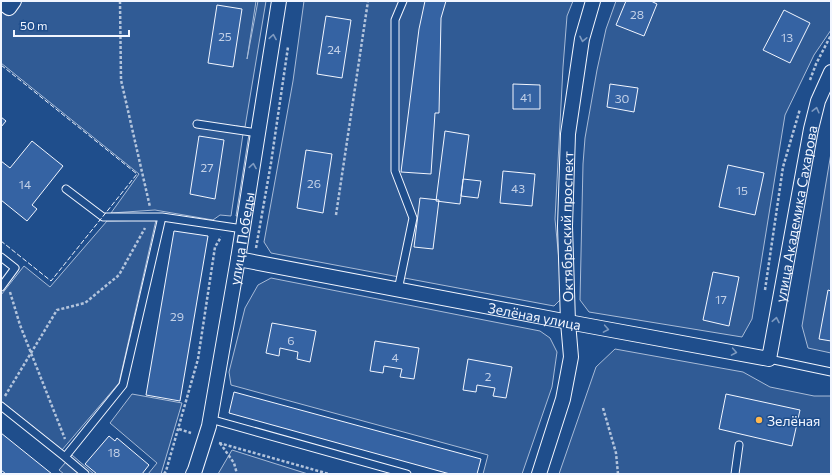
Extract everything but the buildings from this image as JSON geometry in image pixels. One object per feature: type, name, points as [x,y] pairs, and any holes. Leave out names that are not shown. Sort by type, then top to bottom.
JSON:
[{"type":"street","points":[[1,2],[9,8],[14,1]]},
{"type":"street","name":"улица Победы","points":[[192,474],[195,470],[210,419],[243,229],[279,1]]},
{"type":"street","name":"Октябрьский проспект","points":[[539,474],[563,399],[571,358],[568,322],[565,226],[568,134],[582,39],[593,1]]},
{"type":"street","name":"улица Академика Сахарова","points":[[769,358],[811,129],[818,101],[831,72]]},
{"type":"street","name":"Зелёная улица","points":[[238,259],[568,322],[769,358]]},
{"type":"lane","points":[[398,290],[413,218],[395,171],[394,20],[403,1]]},
{"type":"lane","points":[[197,124],[258,133]]},
{"type":"lane","points":[[66,189],[103,217],[162,216],[243,229]]},
{"type":"lane","points":[[65,457],[123,385],[162,216]]},
{"type":"lane","points":[[1,257],[15,268],[1,287]]},
{"type":"lane","name":"Зелёная улица","points":[[769,358],[831,372]]},
{"type":"lane","points":[[1,406],[85,474]]},
{"type":"lane","points":[[210,419],[407,474]]},
{"type":"lane","points":[[735,474],[739,445]]},
{"type":"path","points":[[1,402],[57,310],[85,303],[119,275],[152,217],[121,80],[120,1]]},
{"type":"path","points":[[336,215],[368,1]]},
{"type":"path","points":[[254,262],[271,163],[288,44]]},
{"type":"path","points":[[6,280],[20,326],[70,451]]},
{"type":"path","points":[[603,408],[616,454],[618,474]]},
{"type":"path","points":[[237,474],[234,463],[219,443],[330,474]]},
{"type":"shaded area","points":[[21,1],[256,1],[247,59],[258,1],[266,1],[245,127],[236,126],[243,134],[231,216],[220,215],[213,220],[155,210],[111,213],[139,174],[1,63],[1,11],[9,16]]},
{"type":"shaded area","points":[[304,1],[573,1],[567,16],[555,219],[561,299],[554,306],[271,253],[264,242],[293,81]]},
{"type":"shaded area","points":[[616,1],[831,1],[831,30],[814,55],[785,115],[752,319],[742,337],[589,312],[580,300],[585,138],[606,29]]},
{"type":"shaded area","points":[[249,134],[256,135],[242,216],[236,216]]},
{"type":"shaded area","points":[[831,153],[831,353],[808,348],[802,326]]},
{"type":"shaded area","points":[[156,220],[119,383],[62,450],[1,401],[1,295],[24,266],[50,287],[107,221]]},
{"type":"shaded area","points":[[271,278],[540,331],[550,338],[557,352],[552,387],[522,474],[483,474],[488,455],[231,385],[229,372],[245,308],[258,285]]},
{"type":"shaded area","points":[[615,349],[743,372],[770,387],[814,396],[831,396],[831,474],[559,474],[596,367]]},
{"type":"shaded area","points":[[132,394],[182,403],[161,474],[148,474],[157,463],[110,423]]},
{"type":"shaded area","points":[[232,450],[308,474],[218,474]]},
{"type":"shaded area","points":[[72,455],[94,474],[64,474],[59,470]]},
{"type":"fence","points":[[1,65],[137,174],[51,281],[1,241]]},
{"type":"place","name":"Зелёная","points":[[759,420]]}]
